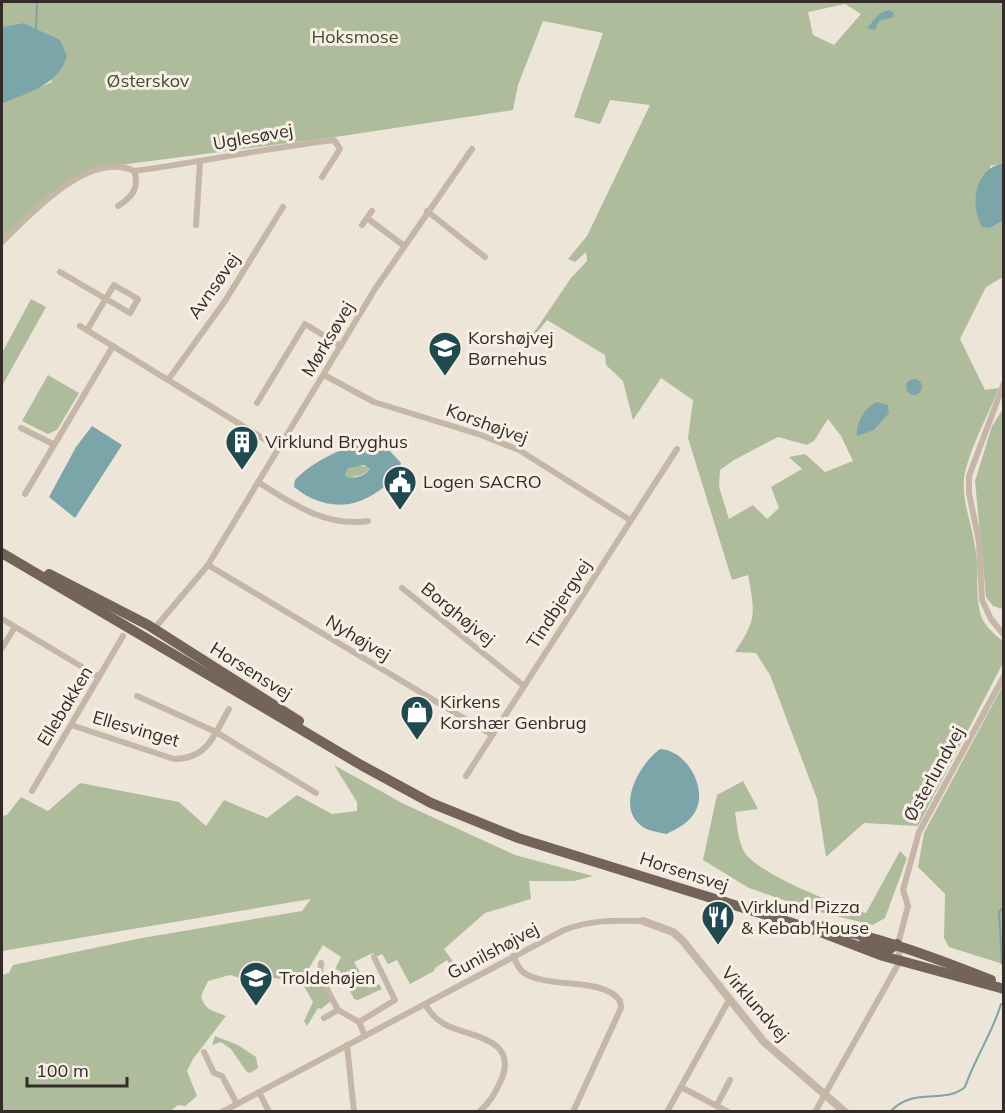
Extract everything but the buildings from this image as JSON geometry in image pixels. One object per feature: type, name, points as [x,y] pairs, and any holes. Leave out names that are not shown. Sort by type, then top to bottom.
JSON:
[{"type":"main road","name":"Horsensvej","points":[[2,548],[154,629],[320,734],[483,823]]},
{"type":"main road","name":"Horsensvej","points":[[2,553],[192,667],[431,803],[518,838],[828,935],[900,961],[1004,987]]},
{"type":"main road","points":[[94,608],[134,625],[154,629],[163,643],[192,667]]},
{"type":"main road","points":[[94,608],[118,628],[123,636]]},
{"type":"main road","name":"Horsensvej","points":[[773,918],[860,933],[898,944],[1004,987]]},
{"type":"main road","points":[[828,935],[890,949],[898,944]]},
{"type":"main road","points":[[900,961],[909,957],[916,958],[975,974]]},
{"type":"street","name":"Uglesøvej","points":[[2,242],[63,186],[89,172],[126,167],[134,171],[200,162],[265,148],[334,140],[339,149],[338,155],[322,177]]},
{"type":"street","name":"Mørksøvej","points":[[154,629],[208,565],[403,245],[472,149]]},
{"type":"street","points":[[196,225],[200,162]]},
{"type":"street","points":[[118,206],[135,192],[138,180],[134,171]]},
{"type":"street","name":"Avnsøvej","points":[[168,380],[225,302],[283,207]]},
{"type":"street","points":[[362,225],[372,211]]},
{"type":"street","points":[[427,211],[485,257]]},
{"type":"street","points":[[367,218],[403,245]]},
{"type":"street","points":[[60,272],[105,298],[130,313],[138,299],[114,285],[105,298],[84,328],[279,448]]},
{"type":"street","points":[[257,403],[306,324],[341,346]]},
{"type":"street","points":[[25,494],[112,346]]},
{"type":"street","name":"Korshøjvej","points":[[324,375],[374,402],[481,435],[519,450],[630,520]]},
{"type":"street","points":[[1004,383],[969,476],[969,493],[979,542],[982,600],[991,619],[1004,635]]},
{"type":"street","points":[[21,428],[53,444]]},
{"type":"street","name":"Tindbjergvej","points":[[466,776],[677,449]]},
{"type":"street","points":[[258,482],[315,515],[339,523],[368,521]]},
{"type":"street","name":"Nyhøjvej","points":[[208,565],[492,735]]},
{"type":"street","name":"Borghøjvej","points":[[402,588],[524,686]]},
{"type":"street","points":[[2,619],[99,677]]},
{"type":"street","points":[[2,648],[15,627]]},
{"type":"street","name":"Ellebakken","points":[[32,791],[123,636]]},
{"type":"street","name":"Østerlundvej","points":[[900,961],[898,944],[908,906],[903,890],[919,831],[1004,676]]},
{"type":"street","name":"Ellesvinget","points":[[136,696],[216,732],[316,793]]},
{"type":"street","name":"Ellesvinget","points":[[71,725],[174,759],[186,759],[198,755],[216,732],[229,709]]},
{"type":"street","name":"Gunilshøjvej","points":[[222,1112],[513,957],[584,923],[606,920],[643,921]]},
{"type":"street","name":"Virklundvej","points":[[643,921],[659,925],[678,937],[764,1042],[845,1112]]},
{"type":"street","points":[[359,1022],[396,1000],[374,957]]},
{"type":"street","points":[[513,957],[519,968],[532,976],[609,991],[620,1001],[621,1008],[573,1112]]},
{"type":"street","points":[[815,1112],[900,961]]},
{"type":"street","points":[[321,963],[320,976],[338,1011],[359,1022],[365,1036]]},
{"type":"street","points":[[667,1112],[729,1000]]},
{"type":"street","points":[[425,1004],[437,1019],[447,1026],[489,1041],[504,1055],[505,1069],[495,1095],[479,1112]]},
{"type":"street","points":[[324,1018],[338,1011]]},
{"type":"street","points":[[347,1045],[354,1112]]},
{"type":"street","points":[[204,1052],[214,1073],[222,1076],[237,1104]]},
{"type":"street","points":[[717,1105],[730,1080]]},
{"type":"street","points":[[681,1087],[728,1112]]},
{"type":"street","points":[[259,1092],[269,1112]]},
{"type":"green space","points":[[2,2],[1003,2],[1003,163],[990,166],[990,228],[1003,221],[1003,277],[986,287],[960,339],[985,390],[999,388],[969,458],[964,488],[976,552],[981,617],[992,632],[1003,641],[1003,663],[918,826],[864,823],[826,857],[817,799],[770,675],[756,653],[735,652],[751,623],[753,608],[748,575],[732,580],[688,438],[693,400],[661,378],[633,420],[623,381],[606,365],[605,355],[547,320],[518,356],[571,278],[587,261],[586,252],[575,262],[568,259],[587,236],[650,105],[610,100],[600,124],[574,117],[603,33],[543,21],[518,85],[513,110],[342,136],[105,167],[74,179],[49,195],[2,238],[2,104],[52,82],[23,23],[2,27]],"holes":[[[845,4],[861,14],[834,45],[813,35],[808,12]],[[828,419],[841,436],[853,461],[825,472],[805,454],[789,457],[802,469],[771,487],[779,508],[767,519],[753,505],[729,519],[719,487],[720,470],[778,437],[807,445],[814,441]]]},
{"type":"green space","points":[[31,299],[46,307],[2,386],[2,353]]},
{"type":"green space","points":[[48,375],[79,393],[57,430],[48,434],[22,421]]},
{"type":"green space","points":[[1003,409],[1003,609],[993,606],[986,597],[975,481],[992,426]]},
{"type":"green space","points":[[356,465],[368,467],[370,470],[361,475],[348,478],[345,476],[348,468]]},
{"type":"green space","points":[[1003,685],[1003,964],[949,947],[944,938],[945,894],[918,867],[924,833]]},
{"type":"green space","points":[[334,765],[404,804],[515,855],[593,876],[574,881],[529,881],[531,899],[485,913],[444,949],[462,974],[456,976],[447,960],[434,971],[410,984],[397,960],[388,964],[382,954],[376,957],[373,953],[354,962],[369,988],[379,984],[382,989],[358,1000],[354,999],[340,971],[335,969],[341,957],[323,945],[306,973],[313,984],[322,984],[331,1001],[321,1009],[318,1008],[307,1026],[304,1021],[313,1002],[301,981],[264,977],[257,983],[230,975],[208,981],[201,996],[205,1005],[226,1016],[193,1059],[187,1071],[197,1096],[185,1106],[178,1105],[170,1111],[2,1111],[2,975],[9,973],[13,965],[142,938],[302,911],[311,899],[2,951],[2,816],[7,815],[21,797],[48,811],[80,783],[179,802],[206,826],[224,800],[267,818],[297,795],[332,814],[357,811],[357,802]]},
{"type":"green space","points":[[743,781],[758,809],[735,812],[738,833],[745,853],[767,871],[801,889],[866,913],[900,851],[907,858],[885,918],[873,925],[812,910],[749,888],[703,860],[717,795]]},
{"type":"green space","points":[[215,1036],[238,1045],[256,1057],[258,1068],[250,1073],[246,1071],[231,1049],[221,1042],[212,1045]]},
{"type":"water","points":[[889,10],[894,13],[893,17],[879,21],[875,30],[867,28],[880,13]]},
{"type":"water","points":[[23,23],[60,40],[67,56],[57,74],[41,87],[2,104],[2,27]]},
{"type":"water","points":[[1003,163],[1003,221],[990,228],[982,227],[976,208],[977,188],[986,172]]},
{"type":"water","points":[[914,379],[920,381],[922,387],[920,393],[914,395],[908,393],[906,387],[908,381]]},
{"type":"water","points":[[877,402],[888,405],[889,413],[874,430],[857,436],[862,416],[869,407]]},
{"type":"water","points":[[92,426],[122,445],[75,518],[49,497],[76,447]]},
{"type":"water","points":[[373,443],[388,449],[401,463],[392,480],[377,492],[356,502],[335,504],[314,499],[294,487],[295,480],[311,466],[342,450]],"holes":[[[364,465],[370,469],[358,477],[345,476],[348,468]]]},
{"type":"water","points":[[660,749],[678,755],[685,762],[696,779],[699,789],[697,808],[691,817],[680,827],[666,834],[643,827],[635,819],[630,798],[638,775]]},
{"type":"waterway","points":[[36,29],[37,4]]},
{"type":"waterway","points":[[1002,964],[999,912],[1004,907]]},
{"type":"waterway","points":[[890,1112],[899,1104],[909,1100],[948,1095],[965,1087],[1001,1004]]},
{"type":"place","name":"Korshøjvej Børnehus","points":[[445,377]]},
{"type":"place","name":"Virklund Bryghus","points":[[242,471]]},
{"type":"place","name":"Logen SACRO","points":[[400,511]]},
{"type":"place","name":"Kirkens Korshær Genbrug","points":[[417,741]]},
{"type":"place","name":"Virklund Pizza & Kebab House","points":[[718,946]]},
{"type":"place","name":"Troldehøjen","points":[[256,1007]]},
{"type":"park label","name":"Hoksmose","points":[[355,37]]},
{"type":"park label","name":"Østerskov","points":[[148,81]]}]
